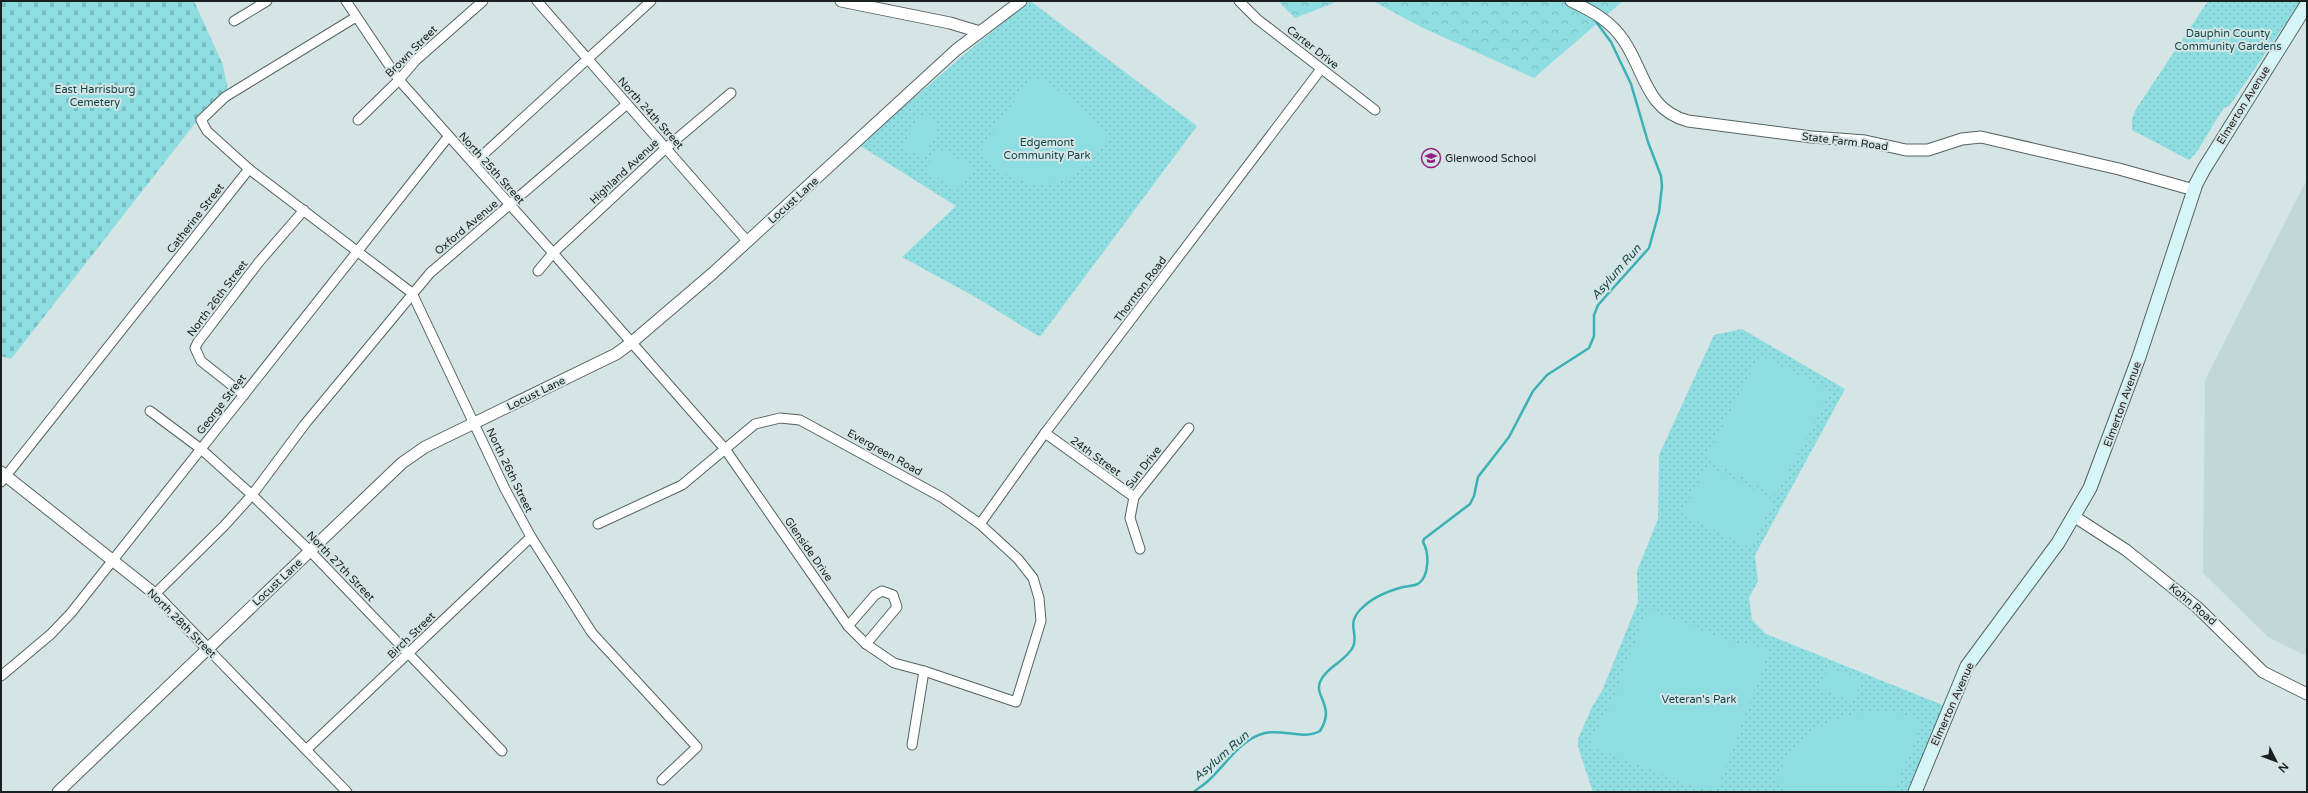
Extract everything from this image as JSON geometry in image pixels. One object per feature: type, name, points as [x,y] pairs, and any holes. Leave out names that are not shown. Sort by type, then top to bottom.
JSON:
[{"type":"main road","name":"Elmerton Avenue","points":[[1915,792],[1967,666],[2058,543],[2075,517],[2090,488],[2107,446],[2194,190],[2204,168],[2307,4]]},
{"type":"street","points":[[234,21],[267,1]]},
{"type":"street","name":"North 25th Street","points":[[346,1],[399,80],[448,137],[474,163],[510,206],[554,253],[631,343]]},
{"type":"street","name":"Brown Street","points":[[358,120],[399,80],[416,60],[483,1]]},
{"type":"street","name":"North 24th Street","points":[[538,1],[587,60],[747,241]]},
{"type":"street","points":[[474,163],[651,1]]},
{"type":"street","points":[[841,1],[950,23],[980,32]]},
{"type":"street","name":"Locust Lane","points":[[58,792],[402,463],[425,446],[616,354],[631,343],[747,241],[956,50],[1021,1]]},
{"type":"street","name":"Carter Drive","points":[[1239,1],[1257,19],[1375,110]]},
{"type":"street","name":"State Farm Road","points":[[1576,3],[1595,12],[1615,28],[1625,41],[1655,101],[1674,118],[1812,137],[1864,141],[1906,150],[1928,150],[1962,139],[1981,137],[2119,169],[2194,190]]},
{"type":"street","points":[[249,169],[207,131],[201,120],[225,97],[356,17]]},
{"type":"street","name":"Thornton Road","points":[[980,524],[1045,433],[1321,69]]},
{"type":"street","name":"Highland Avenue","points":[[538,271],[554,253],[666,148],[731,93]]},
{"type":"street","name":"Oxford Avenue","points":[[412,293],[430,273],[510,206],[627,104]]},
{"type":"street","name":"George Street","points":[[1,676],[50,634],[71,613],[448,137]]},
{"type":"street","name":"North 26th Street","points":[[249,169],[358,250],[412,293],[505,489],[531,536],[592,633],[697,747],[662,780]]},
{"type":"street","name":"Catherine Street","points":[[3,476],[249,169]]},
{"type":"street","name":"North 26th Street","points":[[244,395],[201,361],[195,348],[259,262],[304,210]]},
{"type":"street","points":[[155,594],[224,526],[252,495],[305,424],[412,293]]},
{"type":"street","name":"Glenside Drive","points":[[631,343],[724,449],[848,626],[866,644],[894,663],[924,671],[1016,702]]},
{"type":"street","name":"North 27th Street","points":[[150,411],[201,449],[252,495],[310,551],[502,751]]},
{"type":"street","name":"Evergreen Road","points":[[598,524],[682,485],[755,424],[780,418],[800,420],[943,498],[980,524],[1018,559],[1033,578],[1039,598],[1041,621],[1016,702]]},
{"type":"street","name":"Sun Drive","points":[[1140,549],[1130,518],[1134,497],[1189,428]]},
{"type":"street","name":"24th Street","points":[[1045,433],[1134,497]]},
{"type":"street","name":"North 28th Street","points":[[3,476],[155,594],[347,792]]},
{"type":"street","name":"Kohn Road","points":[[2075,517],[2126,550],[2197,606],[2263,672],[2307,694]]},
{"type":"street","name":"Birch Street","points":[[306,750],[409,654],[531,536]]},
{"type":"street","points":[[848,626],[875,595],[882,591],[893,595],[897,607],[866,644]]},
{"type":"street","points":[[912,745],[924,671]]},
{"type":"shaded area","points":[[2307,179],[2307,656],[2268,637],[2203,573],[2205,380]]},
{"type":"green space","name":"East Harrisburg Cemetery","points":[[1,1],[194,1],[223,65],[228,91],[200,117],[11,359],[1,356]]},
{"type":"green space","name":"Edgemont Community Park","points":[[1030,1],[1197,126],[1040,337],[977,298],[902,257],[956,206],[859,145],[973,47]]},
{"type":"green space","points":[[1278,1],[1339,1],[1295,18]]},
{"type":"green space","points":[[1373,1],[1623,1],[1534,78],[1421,27]]},
{"type":"green space","name":"Dauphin County Community Gardens","points":[[2208,1],[2301,1],[2230,105],[2223,109],[2196,153],[2189,160],[2132,130],[2132,119],[2136,109]]},
{"type":"green space","points":[[1044,80],[1082,108],[1109,141],[1088,164],[1074,174],[1060,181],[1047,184],[1033,184],[1006,174],[981,154],[983,145],[1028,82]]},
{"type":"green space","points":[[920,114],[940,124],[923,158],[903,147]]},
{"type":"green space","points":[[938,148],[973,167],[959,190],[925,171]]},
{"type":"green space","name":"Veteran's Park","points":[[1742,329],[1845,389],[1755,555],[1758,581],[1749,598],[1752,620],[1766,634],[1945,706],[1911,792],[1593,792],[1578,747],[1578,739],[1592,707],[1602,691],[1638,602],[1637,571],[1658,519],[1659,455],[1714,335]]},
{"type":"green space","points":[[1760,355],[1830,392],[1776,495],[1706,458]]},
{"type":"green space","points":[[1707,466],[1774,500],[1750,548],[1682,514]]},
{"type":"green space","points":[[1648,609],[1728,641],[1766,648],[1768,654],[1718,787],[1707,791],[1589,746],[1618,689],[1626,681],[1620,679]]},
{"type":"green space","points":[[1829,667],[1862,681],[1853,702],[1820,688]]},
{"type":"green space","points":[[1876,711],[1904,714],[1916,720],[1919,724],[1919,730],[1894,792],[1788,792],[1782,789],[1777,777],[1794,749],[1805,738],[1830,722],[1860,713]]},
{"type":"waterway","name":"Asylum Run","points":[[1194,792],[1215,775],[1234,753],[1256,736],[1272,732],[1307,735],[1320,731],[1326,715],[1319,687],[1320,682],[1327,672],[1346,656],[1353,647],[1355,638],[1353,625],[1356,615],[1369,602],[1380,596],[1403,587],[1418,584],[1422,580],[1425,575],[1427,564],[1425,546],[1423,542],[1424,539],[1470,504],[1474,496],[1478,477],[1509,437],[1533,391],[1547,375],[1589,348],[1594,336],[1594,315],[1598,305],[1649,248],[1659,212],[1662,186],[1661,176],[1648,142],[1631,84],[1611,42],[1594,19]]},
{"type":"place","name":"Glenwood School","points":[[1431,158]]}]
